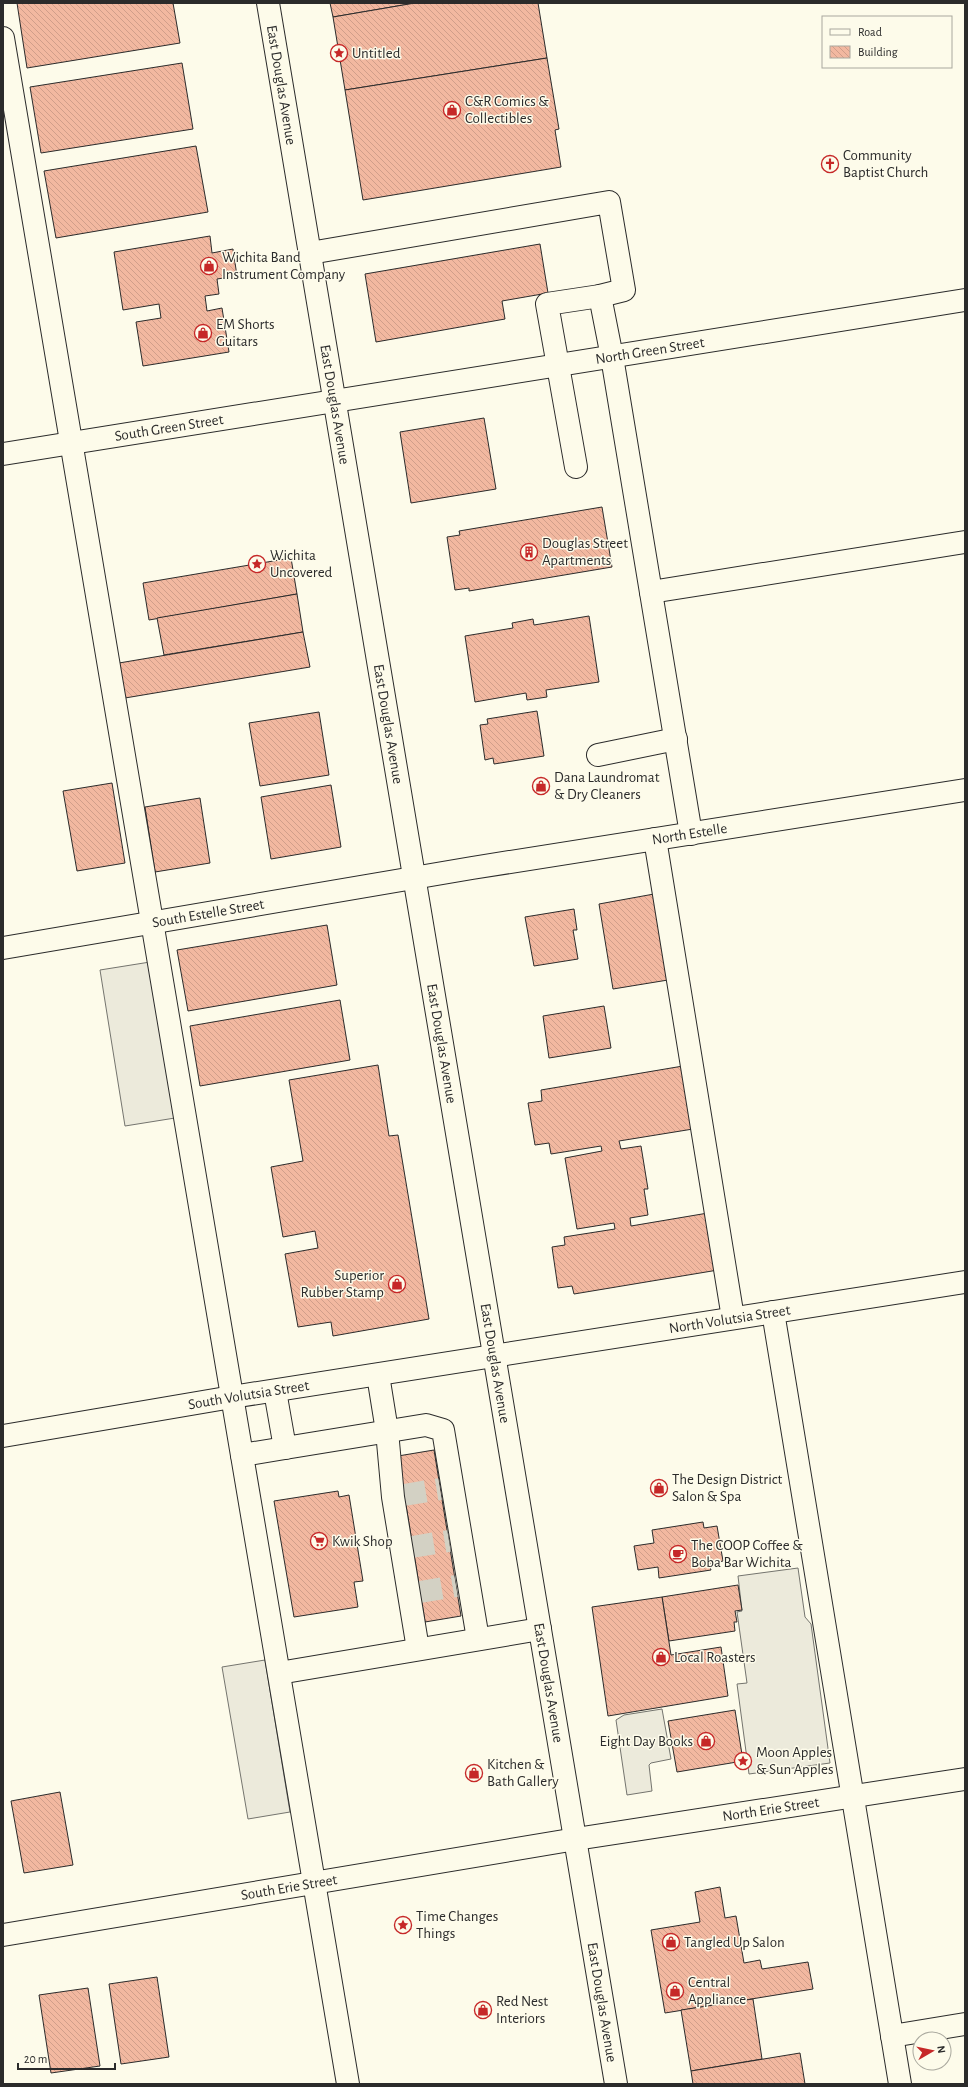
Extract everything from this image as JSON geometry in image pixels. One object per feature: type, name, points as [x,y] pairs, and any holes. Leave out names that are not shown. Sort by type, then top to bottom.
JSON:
[{"type":"street","name":"East Douglas Avenue","points":[[268,3],[616,2084]]},
{"type":"street","points":[[3,38],[348,2084]]},
{"type":"street","points":[[310,253],[609,202],[624,290],[600,296],[547,304],[576,467]]},
{"type":"street","points":[[600,296],[612,357],[652,592],[691,834]]},
{"type":"street","name":"North Green Street","points":[[335,401],[965,300]]},
{"type":"street","name":"South Green Street","points":[[3,454],[335,401]]},
{"type":"street","points":[[652,592],[965,542]]},
{"type":"street","points":[[598,755],[676,739]]},
{"type":"street","name":"North Estelle","points":[[414,878],[965,790]]},
{"type":"street","points":[[655,839],[733,1318]]},
{"type":"street","name":"South Estelle Street","points":[[3,948],[152,924],[414,878]]},
{"type":"street","name":"North Volutsia Street","points":[[494,1356],[965,1282]]},
{"type":"street","points":[[773,1312],[900,2084]]},
{"type":"street","name":"South Volutsia Street","points":[[3,1436],[232,1397],[494,1356]]},
{"type":"street","points":[[378,1375],[414,1593],[418,1649]]},
{"type":"street","points":[[275,1391],[285,1448]]},
{"type":"street","points":[[242,1455],[426,1425],[443,1430],[446,1488],[462,1585],[478,1639]]},
{"type":"street","points":[[279,1673],[540,1628]]},
{"type":"street","name":"North Erie Street","points":[[576,1839],[965,1779]]},
{"type":"street","name":"South Erie Street","points":[[3,1935],[576,1839]]},
{"type":"street","points":[[892,2036],[965,2024]]},
{"type":"shaded area","points":[[150,962],[175,1118],[125,1126],[100,970]]},
{"type":"shaded area","points":[[798,1568],[805,1617],[811,1624],[830,1763],[749,1774],[737,1684],[747,1683],[737,1612],[742,1611],[738,1576]]},
{"type":"shaded area","points":[[265,1660],[290,1812],[248,1819],[222,1667]]},
{"type":"shaded area","points":[[662,1709],[671,1759],[651,1763],[649,1765],[652,1791],[627,1795],[616,1720],[624,1715]]},
{"type":"building","points":[[17,3],[173,3],[180,43],[27,68]]},
{"type":"building","points":[[330,3],[415,3],[333,17]]},
{"type":"building","points":[[415,3],[538,3],[547,58],[345,90],[333,17]]},
{"type":"building","name":"C&R Comics & Collectibles","points":[[547,58],[559,129],[555,130],[561,167],[363,200],[345,90]]},
{"type":"building","points":[[182,63],[193,129],[41,153],[30,87]]},
{"type":"building","points":[[196,146],[208,212],[56,238],[44,171]]},
{"type":"building","points":[[210,236],[212,253],[233,249],[237,276],[217,279],[219,294],[205,296],[207,311],[222,308],[229,352],[143,366],[136,322],[161,318],[159,304],[123,310],[114,252]]},
{"type":"building","points":[[540,244],[548,293],[502,301],[505,319],[376,342],[365,274]]},
{"type":"building","points":[[484,418],[496,489],[411,503],[400,432]]},
{"type":"building","name":"Douglas Street Apartments","points":[[602,507],[612,567],[469,591],[469,588],[455,590],[447,537],[460,535],[459,531]]},
{"type":"building","points":[[291,558],[297,594],[149,620],[143,583]]},
{"type":"building","points":[[297,594],[303,632],[164,655],[157,618]]},
{"type":"building","points":[[589,616],[599,682],[546,690],[547,697],[527,700],[526,693],[475,702],[465,636],[513,628],[512,623],[533,619],[534,625]]},
{"type":"building","points":[[303,632],[310,667],[125,698],[119,663]]},
{"type":"building","points":[[537,711],[544,756],[494,764],[493,758],[485,760],[480,725],[488,724],[487,719]]},
{"type":"building","points":[[319,712],[329,775],[260,786],[249,723]]},
{"type":"building","points":[[112,783],[125,863],[77,871],[63,791]]},
{"type":"building","points":[[331,785],[341,847],[271,859],[261,797]]},
{"type":"building","points":[[200,798],[210,863],[155,872],[145,807]]},
{"type":"building","points":[[654,894],[668,980],[613,989],[599,904]]},
{"type":"building","points":[[574,909],[577,930],[573,930],[578,959],[534,966],[525,917]]},
{"type":"building","points":[[327,925],[337,985],[188,1011],[177,950]]},
{"type":"building","points":[[340,1000],[350,1060],[200,1086],[190,1026]]},
{"type":"building","points":[[604,1006],[611,1048],[549,1058],[543,1016]]},
{"type":"building","points":[[378,1065],[389,1136],[398,1135],[429,1319],[333,1336],[331,1322],[298,1327],[285,1254],[318,1248],[315,1231],[283,1237],[271,1167],[303,1161],[289,1080]]},
{"type":"building","points":[[683,1066],[693,1129],[619,1141],[621,1149],[641,1146],[648,1189],[644,1189],[648,1215],[630,1218],[631,1226],[708,1213],[718,1270],[574,1294],[572,1286],[558,1288],[552,1247],[565,1245],[564,1237],[615,1229],[614,1223],[577,1229],[565,1158],[602,1151],[601,1146],[551,1154],[549,1143],[535,1145],[528,1103],[542,1101],[541,1090]]},
{"type":"building","name":"Kwik Shop","points":[[434,1450],[461,1616],[425,1622],[398,1456]]},
{"type":"building","name":"Kwik Shop","points":[[338,1491],[339,1497],[349,1495],[363,1581],[354,1582],[358,1607],[294,1617],[274,1501]]},
{"type":"building","name":"The COOP Coffee & Boba Bar Wichita","points":[[703,1522],[704,1528],[717,1526],[723,1561],[709,1564],[711,1570],[659,1578],[658,1567],[638,1570],[634,1546],[654,1543],[652,1530]]},
{"type":"building","points":[[738,1585],[742,1610],[735,1611],[737,1622],[734,1622],[735,1631],[669,1641],[662,1597]]},
{"type":"building","name":"Local Roasters","points":[[662,1597],[671,1655],[721,1647],[728,1696],[608,1716],[592,1607]]},
{"type":"building","name":"Eight Day Books","points":[[735,1710],[743,1761],[677,1772],[668,1721]]},
{"type":"building","points":[[60,1792],[73,1865],[24,1873],[11,1801]]},
{"type":"building","points":[[720,1887],[725,1918],[736,1916],[744,1963],[760,1960],[762,1969],[808,1962],[813,1989],[665,2013],[651,1930],[700,1922],[695,1892]]},
{"type":"building","points":[[157,1977],[169,2057],[121,2064],[109,1984]]},
{"type":"building","points":[[88,1988],[100,2066],[51,2073],[39,1995]]},
{"type":"building","points":[[753,1999],[762,2059],[691,2071],[681,2010]]},
{"type":"building","points":[[800,2053],[805,2084],[693,2084],[691,2071]]},
{"type":"tunnel","points":[[404,1495],[440,1489]]},
{"type":"tunnel","points":[[412,1547],[449,1541]]},
{"type":"tunnel","points":[[420,1592],[456,1586]]},
{"type":"place","name":"Untitled","points":[[339,53]]},
{"type":"place","name":"C&R Comics & Collectibles","points":[[452,110]]},
{"type":"place","name":"Community Baptist Church","points":[[830,164]]},
{"type":"place","name":"Wichita Band Instrument Company","points":[[209,266]]},
{"type":"place","name":"EM Shorts Guitars","points":[[203,333]]},
{"type":"place","name":"Douglas Street Apartments","points":[[529,552]]},
{"type":"place","name":"Wichita Uncovered","points":[[257,564]]},
{"type":"place","name":"Dana Laundromat & Dry Cleaners","points":[[541,786]]},
{"type":"place","name":"Superior Rubber Stamp","points":[[397,1284]]},
{"type":"place","name":"The Design District Salon & Spa","points":[[659,1488]]},
{"type":"place","name":"Kwik Shop","points":[[319,1541]]},
{"type":"place","name":"The COOP Coffee & Boba Bar Wichita","points":[[678,1554]]},
{"type":"place","name":"Local Roasters","points":[[661,1657]]},
{"type":"place","name":"Eight Day Books","points":[[706,1741]]},
{"type":"place","name":"Moon Apples & Sun Apples","points":[[743,1761]]},
{"type":"place","name":"Kitchen & Bath Gallery","points":[[474,1773]]},
{"type":"place","name":"Time Changes Things","points":[[403,1925]]},
{"type":"place","name":"Tangled Up Salon","points":[[671,1942]]},
{"type":"place","name":"Central Appliance","points":[[675,1991]]},
{"type":"place","name":"Red Nest Interiors","points":[[483,2010]]}]
